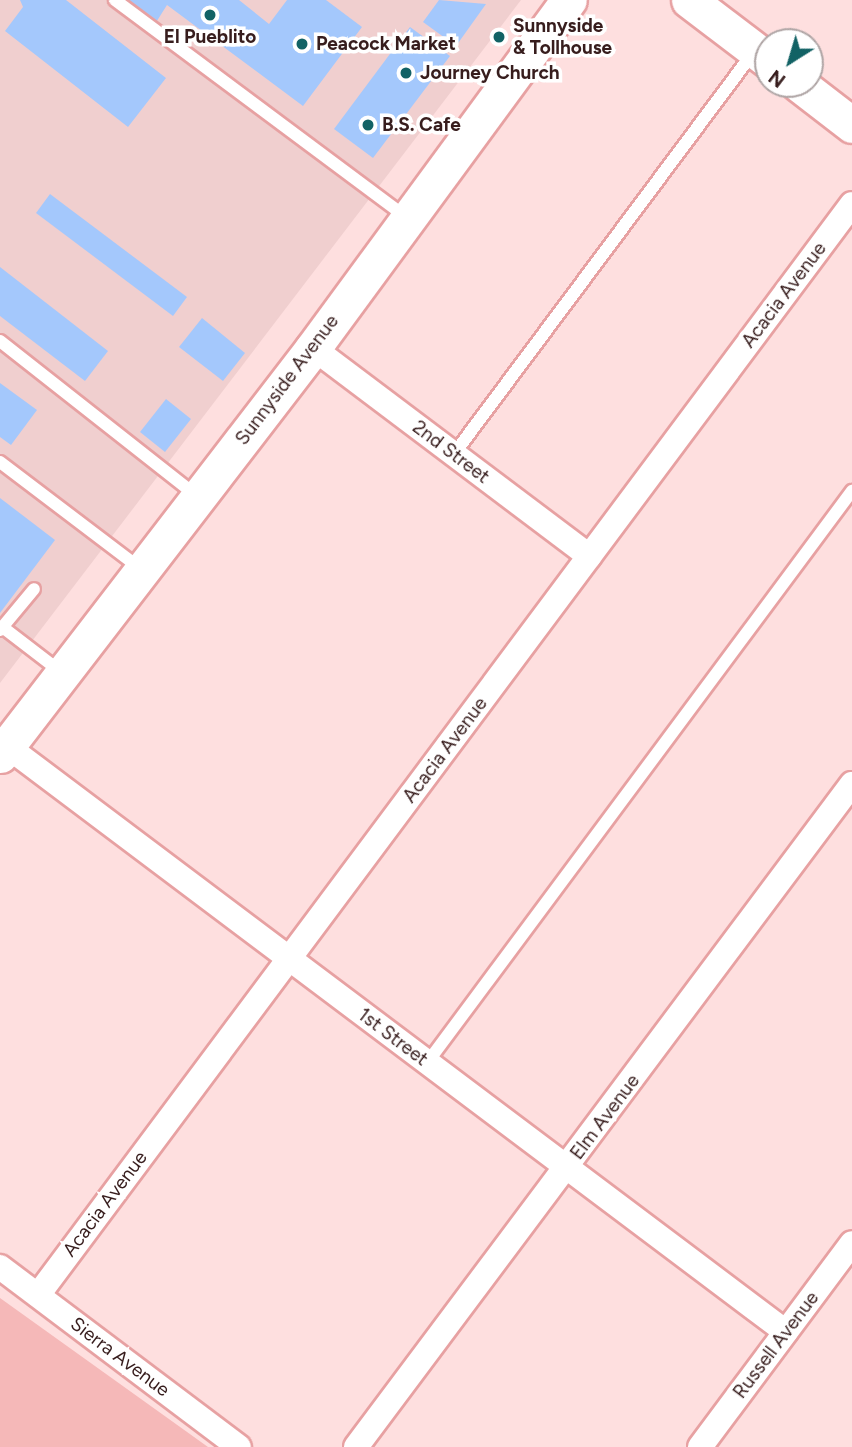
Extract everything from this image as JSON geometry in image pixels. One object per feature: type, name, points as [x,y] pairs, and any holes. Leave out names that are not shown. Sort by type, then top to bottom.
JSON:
[{"type":"main road","name":"Sunnyside Avenue","points":[[2,748],[313,348],[569,0]]},
{"type":"main road","points":[[694,1],[754,49]]},
{"type":"main road","points":[[817,98],[852,125]]},
{"type":"street","name":"Acacia Avenue","points":[[38,1295],[852,204]]},
{"type":"street","name":"2nd Street","points":[[313,348],[589,556]]},
{"type":"street","name":"1st Street","points":[[2,748],[289,958],[786,1332]]},
{"type":"street","name":"Elm Avenue","points":[[356,1447],[852,784]]},
{"type":"street","name":"Russell Avenue","points":[[701,1447],[852,1243]]},
{"type":"street","name":"Sierra Avenue","points":[[0,1267],[239,1447]]},
{"type":"lane","points":[[115,0],[408,218]]},
{"type":"lane","points":[[454,454],[754,64]]},
{"type":"lane","points":[[0,341],[198,496]]},
{"type":"lane","points":[[0,462],[141,569]]},
{"type":"lane","points":[[428,1063],[852,491]]},
{"type":"lane","points":[[34,589],[3,630],[62,673]]},
{"type":"shaded area","points":[[0,0],[521,0],[0,683]]},
{"type":"shaded area","points":[[0,1298],[208,1447],[0,1447]]},
{"type":"building","points":[[20,0],[66,0],[166,78],[128,127],[5,31],[23,7]]},
{"type":"building","name":"Peacock Market","points":[[122,0],[239,0],[269,24],[287,0],[326,0],[362,27],[303,106],[167,5],[155,24]]},
{"type":"building","points":[[439,0],[486,4],[456,46],[423,22]]},
{"type":"building","name":"Journey Church","points":[[410,27],[450,56],[373,158],[334,129]]},
{"type":"building","points":[[50,194],[187,297],[173,316],[36,213]]},
{"type":"building","points":[[0,267],[108,351],[85,381],[0,316]]},
{"type":"building","points":[[202,318],[245,353],[223,381],[179,347]]},
{"type":"building","points":[[0,383],[37,410],[11,445],[0,437]]},
{"type":"building","points":[[166,399],[191,419],[165,452],[140,432]]},
{"type":"building","points":[[0,498],[55,540],[0,613]]},
{"type":"place","name":"El Pueblito","points":[[210,15]]},
{"type":"place","name":"Sunnyside & Tollhouse","points":[[499,37]]},
{"type":"place","name":"Peacock Market","points":[[302,44]]},
{"type":"place","name":"Journey Church","points":[[406,73]]},
{"type":"place","name":"B.S. Cafe","points":[[368,125]]}]
